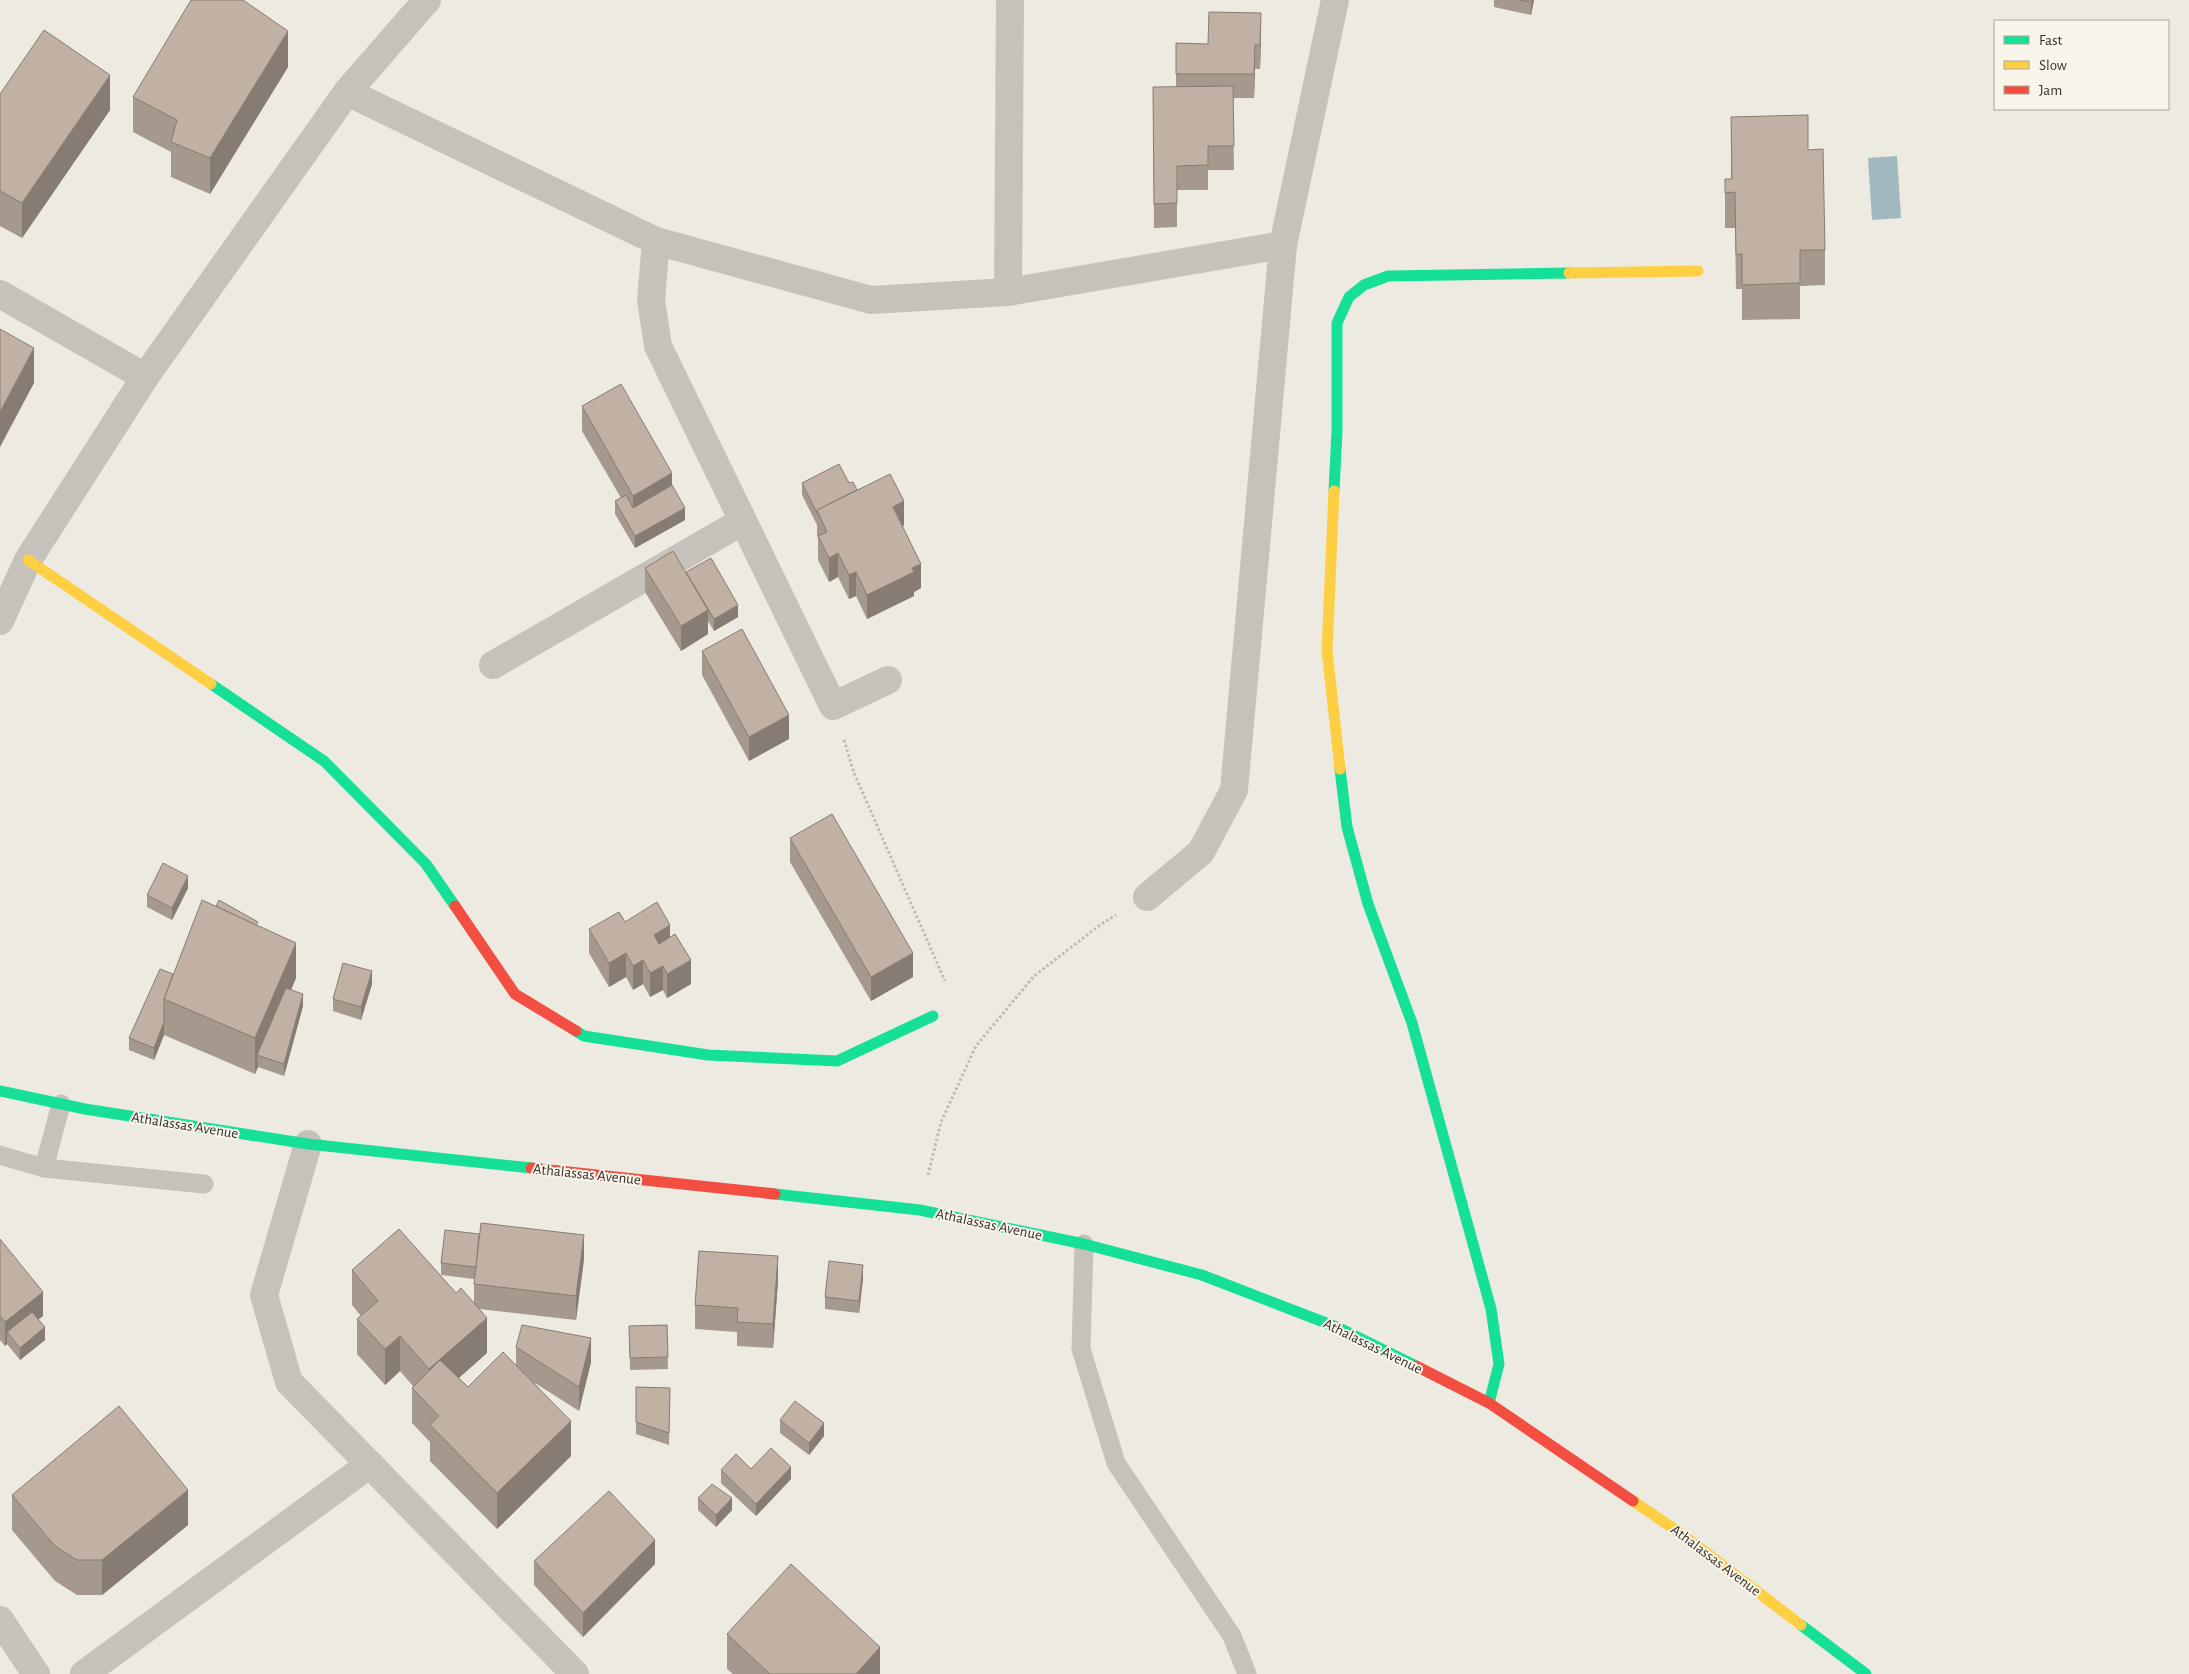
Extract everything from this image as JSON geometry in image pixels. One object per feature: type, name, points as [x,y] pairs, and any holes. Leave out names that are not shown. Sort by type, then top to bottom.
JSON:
[{"type":"street","points":[[0,621],[28,560],[145,377],[347,92],[427,0]]},
{"type":"street","points":[[1008,292],[1010,0]]},
{"type":"street","points":[[1147,897],[1201,852],[1234,790],[1283,245],[1335,0]]},
{"type":"street","points":[[347,92],[656,241],[871,300],[1008,292],[1283,245]]},
{"type":"street","points":[[656,241],[651,300],[658,346],[833,706],[888,680]]},
{"type":"street","points":[[1489,1403],[1499,1364],[1490,1309],[1412,1023],[1368,904],[1347,827],[1327,650],[1337,431],[1337,323],[1349,297],[1364,285],[1388,276],[1698,271]]},
{"type":"street","points":[[0,294],[145,377]]},
{"type":"street","points":[[493,665],[743,521]]},
{"type":"street","points":[[28,560],[324,760],[426,864],[515,994],[584,1036],[708,1055],[837,1061],[933,1016]]},
{"type":"street","name":"Athalassas Avenue","points":[[0,1091],[61,1104],[308,1144],[920,1210],[1084,1244],[1202,1275],[1339,1328],[1489,1403],[1683,1535],[1866,1674]]},
{"type":"street","points":[[308,1144],[264,1295],[289,1382],[575,1674]]},
{"type":"street","points":[[84,1674],[370,1464]]},
{"type":"street","points":[[0,1620],[36,1674]]},
{"type":"lane","points":[[44,1168],[61,1104]]},
{"type":"lane","points":[[0,1155],[44,1168],[204,1184]]},
{"type":"lane","points":[[1084,1244],[1081,1349],[1116,1462],[1232,1636],[1247,1674]]},
{"type":"path","points":[[833,706],[854,773],[946,982],[933,1016]]},
{"type":"path","points":[[920,1210],[941,1122],[976,1046],[1034,976],[1100,925],[1147,897]]},
{"type":"water","points":[[1897,156],[1901,218],[1872,220],[1868,158]]},
{"type":"building","points":[[191,0],[243,0],[288,31],[210,158],[171,142],[177,120],[133,97]]},
{"type":"building","points":[[1209,12],[1261,13],[1260,45],[1255,45],[1254,74],[1176,74],[1176,43],[1208,44]]},
{"type":"building","points":[[44,30],[110,75],[22,203],[0,191],[0,94]]},
{"type":"building","points":[[1233,86],[1234,146],[1208,146],[1208,165],[1177,166],[1177,203],[1154,204],[1153,87]]},
{"type":"building","points":[[1808,115],[1808,150],[1823,149],[1825,250],[1800,250],[1800,283],[1742,285],[1742,254],[1736,254],[1735,192],[1725,193],[1725,179],[1732,179],[1731,117]]},
{"type":"building","points":[[0,329],[34,348],[0,412]]},
{"type":"building","points":[[621,384],[672,473],[633,496],[582,406]]},
{"type":"building","points":[[839,464],[849,483],[853,482],[857,490],[817,510],[817,513],[802,483]]},
{"type":"building","points":[[890,474],[904,501],[893,507],[921,564],[912,568],[914,572],[867,595],[856,572],[849,575],[838,553],[829,558],[818,536],[827,532],[817,510]]},
{"type":"building","points":[[672,485],[685,508],[635,536],[615,501],[626,495],[633,508]]},
{"type":"building","points":[[673,551],[708,610],[681,626],[645,568]]},
{"type":"building","points":[[711,558],[738,605],[714,619],[686,572]]},
{"type":"building","points":[[742,629],[789,715],[749,737],[702,651]]},
{"type":"building","points":[[832,814],[913,953],[871,977],[790,838]]},
{"type":"building","points":[[163,863],[188,876],[172,908],[147,895]]},
{"type":"building","points":[[202,900],[296,943],[255,1038],[164,999]]},
{"type":"building","points":[[219,900],[258,922],[256,925],[216,906]]},
{"type":"building","points":[[657,902],[670,925],[654,935],[659,944],[675,934],[691,960],[667,974],[663,966],[650,973],[643,960],[633,966],[626,953],[609,963],[589,929],[619,912],[625,922]]},
{"type":"building","points":[[343,963],[372,971],[361,1007],[333,999]]},
{"type":"building","points":[[160,969],[173,974],[164,999],[164,1022],[154,1048],[129,1038]]},
{"type":"building","points":[[286,988],[303,994],[284,1064],[257,1055]]},
{"type":"building","points":[[481,1223],[584,1235],[576,1296],[474,1284]]},
{"type":"building","points":[[399,1229],[456,1293],[461,1288],[487,1318],[429,1369],[400,1336],[385,1349],[357,1319],[378,1301],[352,1270]]},
{"type":"building","points":[[445,1230],[479,1234],[476,1267],[441,1263]]},
{"type":"building","points":[[0,1239],[43,1292],[5,1322],[0,1316]]},
{"type":"building","points":[[699,1251],[778,1256],[773,1324],[737,1322],[738,1308],[695,1305]]},
{"type":"building","points":[[829,1261],[863,1265],[859,1301],[825,1297]]},
{"type":"building","points":[[32,1312],[45,1327],[20,1348],[7,1332]]},
{"type":"building","points":[[522,1325],[591,1338],[579,1387],[516,1347]]},
{"type":"building","points":[[667,1325],[668,1357],[630,1358],[629,1326]]},
{"type":"building","points":[[503,1352],[571,1421],[497,1493],[430,1425],[439,1416],[412,1388],[440,1360],[468,1387]]},
{"type":"building","points":[[636,1387],[670,1388],[669,1433],[636,1422]]},
{"type":"building","points":[[795,1401],[824,1423],[809,1443],[780,1420]]},
{"type":"building","points":[[119,1406],[188,1490],[102,1560],[77,1560],[55,1546],[12,1495]]},
{"type":"building","points":[[771,1448],[791,1467],[756,1504],[721,1470],[736,1454],[751,1469]]},
{"type":"building","points":[[712,1484],[732,1498],[716,1515],[698,1498]]},
{"type":"building","points":[[609,1491],[655,1540],[583,1613],[534,1561]]},
{"type":"building","points":[[791,1564],[880,1647],[856,1674],[770,1674],[727,1634]]},
{"type":"traffic: fast","points":[[1334,491],[1337,431],[1337,323],[1349,297],[1364,285],[1388,276],[1569,273]]},
{"type":"traffic: fast","points":[[211,684],[324,761],[426,864],[455,906]]},
{"type":"traffic: fast","points":[[1340,769],[1347,827],[1368,904],[1412,1023],[1491,1309],[1499,1364],[1489,1403]]},
{"type":"traffic: fast","points":[[576,1031],[584,1036],[708,1055],[837,1061],[933,1016]]},
{"type":"traffic: fast","points":[[0,1091],[85,1109],[308,1144],[531,1168]]},
{"type":"traffic: fast","points":[[775,1194],[920,1210],[1084,1244],[1202,1275],[1339,1328],[1416,1366]]},
{"type":"traffic: fast","points":[[1801,1625],[1866,1674]]},
{"type":"traffic: slow","points":[[1569,273],[1698,271]]},
{"type":"traffic: slow","points":[[1334,491],[1327,650],[1340,769]]},
{"type":"traffic: slow","points":[[28,560],[211,684]]},
{"type":"traffic: slow","points":[[1633,1501],[1683,1535],[1801,1625]]},
{"type":"traffic: jam","points":[[455,906],[515,994],[576,1031]]},
{"type":"traffic: jam","points":[[531,1168],[775,1194]]},
{"type":"traffic: jam","points":[[1416,1366],[1489,1403],[1633,1501]]}]
